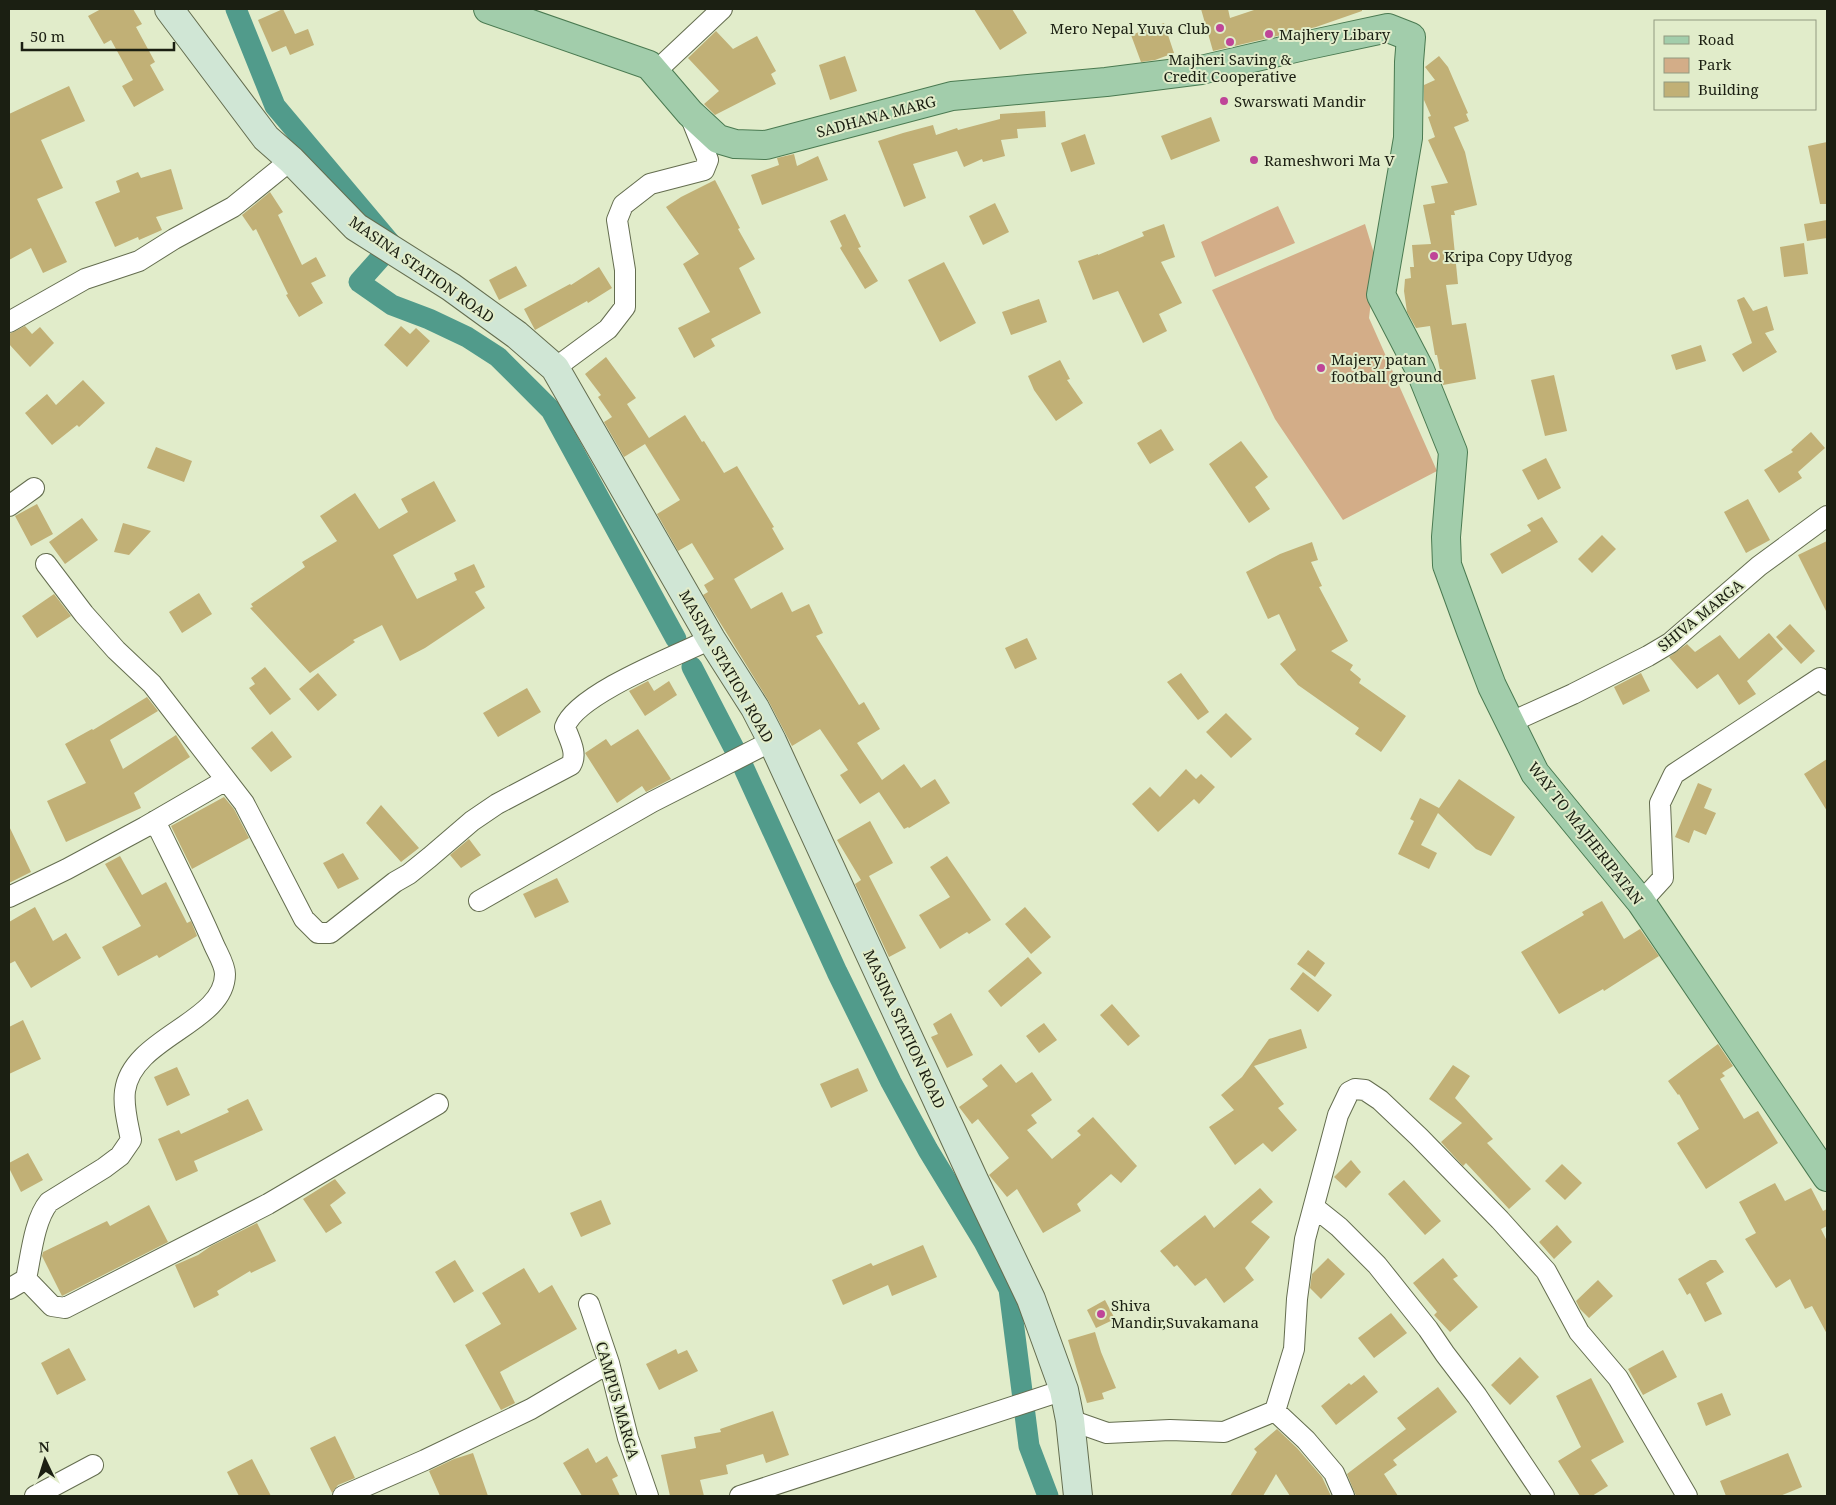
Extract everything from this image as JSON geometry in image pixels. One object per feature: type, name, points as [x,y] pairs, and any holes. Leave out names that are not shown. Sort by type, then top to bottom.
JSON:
[{"type":"main road","name":"SADHANA MARG","points":[[488,9],[649,65],[690,113],[718,140],[735,144],[766,144],[952,96],[1106,82],[1201,70],[1304,46]]},
{"type":"main road","name":"WAY TO MAJHERIPATAN","points":[[1304,46],[1388,28],[1411,37],[1408,138],[1381,295],[1420,370],[1453,452],[1446,537],[1447,565],[1492,686],[1535,773],[1641,902],[1827,1177]]},
{"type":"street","name":"MASINA STATION ROAD","points":[[169,9],[266,138],[291,160],[356,227],[451,286],[517,336],[555,368],[711,639],[755,708],[772,741],[974,1180],[1031,1299],[1064,1390],[1070,1420],[1078,1496]]},
{"type":"street","points":[[655,72],[722,9]]},
{"type":"street","points":[[555,368],[608,329],[625,307],[624,270],[617,220],[623,205],[650,184],[704,170],[708,160],[690,113]]},
{"type":"street","points":[[9,322],[86,279],[139,261],[174,239],[233,207],[291,160]]},
{"type":"street","points":[[9,506],[34,488]]},
{"type":"street","name":"SHIVA MARGA","points":[[1509,723],[1615,673],[1670,643],[1759,566],[1827,516]]},
{"type":"street","points":[[46,564],[84,614],[116,650],[152,684],[244,803],[304,919],[318,933],[330,933],[395,882],[409,874],[472,820],[497,804],[571,765],[574,760],[574,753],[565,727],[570,716],[593,698],[624,680],[711,639]]},
{"type":"street","points":[[1641,902],[1663,878],[1660,803],[1674,774],[1820,678],[1827,685]]},
{"type":"street","points":[[479,901],[644,807],[772,741]]},
{"type":"street","points":[[9,897],[67,869],[226,780]]},
{"type":"street","points":[[155,821],[225,971],[224,986],[216,1000],[147,1053],[129,1077],[125,1091],[125,1106],[131,1140],[120,1156],[49,1202],[43,1208],[17,1284],[52,1306],[65,1308],[73,1305],[268,1204],[438,1104]]},
{"type":"street","points":[[1275,1411],[1294,1349],[1298,1290],[1305,1239],[1338,1114],[1349,1092],[1356,1089],[1364,1090],[1380,1100],[1419,1137],[1500,1220],[1546,1271],[1579,1332],[1618,1378],[1687,1496]]},
{"type":"street","points":[[1314,1207],[1339,1227],[1377,1265],[1428,1328],[1477,1396],[1544,1496]]},
{"type":"street","name":"CAMPUS MARGA","points":[[589,1304],[609,1364],[628,1438],[648,1496]]},
{"type":"street","points":[[343,1496],[425,1460],[532,1408],[609,1364]]},
{"type":"street","points":[[740,1496],[1064,1390]]},
{"type":"street","points":[[1070,1420],[1107,1433],[1170,1430],[1224,1432],[1275,1411]]},
{"type":"street","points":[[1275,1411],[1306,1440],[1334,1473],[1344,1496]]},
{"type":"street","points":[[35,1496],[93,1465]]},
{"type":"green space","points":[[1278,206],[1295,243],[1215,277],[1201,242]]},
{"type":"green space","name":"Majery patan football ground","points":[[1365,224],[1376,260],[1369,318],[1437,471],[1343,520],[1275,419],[1212,290]]},
{"type":"building","points":[[101,9],[133,9],[142,24],[136,27],[155,62],[150,65],[164,90],[134,107],[122,86],[133,80],[111,40],[104,44],[88,16]]},
{"type":"building","points":[[283,9],[295,34],[308,29],[314,45],[290,55],[286,46],[272,52],[258,20]]},
{"type":"building","points":[[974,9],[1012,9],[1027,33],[1000,50]]},
{"type":"building","name":"Majhery Libary","points":[[1201,9],[1228,9],[1230,18],[1257,9],[1362,9],[1362,11],[1316,27],[1213,51]]},
{"type":"building","points":[[1164,23],[1174,53],[1155,60],[1141,62],[1131,35]]},
{"type":"building","points":[[716,31],[733,49],[757,36],[776,71],[771,74],[776,84],[715,115],[704,104],[719,91],[688,58]]},
{"type":"building","points":[[845,56],[857,91],[830,100],[819,65]]},
{"type":"building","points":[[1439,56],[1448,67],[1468,113],[1466,114],[1469,121],[1454,127],[1465,152],[1477,205],[1454,211],[1455,215],[1451,215],[1458,284],[1446,285],[1452,325],[1466,323],[1476,379],[1443,385],[1430,326],[1416,328],[1407,312],[1404,291],[1405,279],[1411,278],[1410,267],[1414,267],[1412,245],[1431,244],[1423,205],[1435,203],[1431,186],[1448,183],[1428,140],[1435,137],[1428,117],[1431,116],[1424,100],[1424,85],[1435,80],[1425,67]]},
{"type":"building","points":[[69,86],[85,121],[41,140],[63,188],[37,199],[67,262],[43,273],[31,248],[9,260],[9,114]]},
{"type":"building","points":[[1045,111],[1046,127],[1017,129],[1018,138],[1001,140],[1005,156],[983,162],[982,159],[964,167],[957,151],[913,164],[926,198],[904,207],[878,141],[933,125],[936,135],[957,128],[958,130],[1000,119],[1000,114]]},
{"type":"building","points":[[1211,117],[1220,141],[1171,160],[1161,136]]},
{"type":"building","points":[[1085,134],[1095,164],[1071,172],[1061,143]]},
{"type":"building","points":[[1827,142],[1827,204],[1820,204],[1808,146]]},
{"type":"building","points":[[794,154],[797,166],[818,156],[828,180],[762,205],[751,175],[779,165],[777,158]]},
{"type":"building","points":[[171,169],[183,209],[156,217],[162,230],[139,240],[138,237],[115,247],[95,202],[120,192],[116,181],[138,172],[141,178]]},
{"type":"building","points":[[715,180],[740,228],[738,229],[755,259],[739,268],[761,313],[711,339],[715,346],[694,358],[678,328],[710,312],[683,264],[699,254],[666,207],[681,197]]},
{"type":"building","points":[[270,192],[283,212],[278,215],[302,265],[316,257],[326,276],[311,283],[323,303],[299,317],[286,295],[288,294],[256,229],[253,231],[242,215]]},
{"type":"building","points":[[995,203],[1009,232],[983,245],[969,216]]},
{"type":"building","points":[[845,214],[861,247],[858,248],[878,281],[865,289],[840,248],[842,246],[830,221]]},
{"type":"building","points":[[1827,220],[1827,238],[1807,241],[1804,224]]},
{"type":"building","points":[[1164,224],[1175,257],[1161,262],[1182,303],[1159,314],[1167,331],[1143,343],[1118,291],[1093,300],[1078,261],[1144,236],[1142,232]]},
{"type":"building","points":[[1804,243],[1808,274],[1784,277],[1780,247]]},
{"type":"building","points":[[944,262],[976,323],[940,342],[908,280]]},
{"type":"building","points":[[516,266],[527,286],[499,300],[489,280]]},
{"type":"building","points":[[599,267],[612,288],[588,303],[587,301],[535,330],[524,309],[571,285]]},
{"type":"building","points":[[1744,297],[1753,311],[1767,306],[1774,330],[1765,333],[1777,352],[1743,372],[1732,354],[1752,343],[1737,300]]},
{"type":"building","points":[[1039,299],[1047,322],[1011,335],[1002,312]]},
{"type":"building","points":[[25,326],[32,334],[40,327],[54,343],[30,367],[9,344],[9,334]]},
{"type":"building","points":[[401,326],[410,334],[416,328],[430,341],[407,367],[384,345]]},
{"type":"building","points":[[1701,345],[1706,361],[1676,370],[1671,355]]},
{"type":"building","points":[[606,357],[636,398],[627,404],[649,438],[685,415],[724,473],[737,466],[774,527],[772,528],[784,549],[734,579],[751,609],[782,592],[792,612],[809,604],[823,633],[816,636],[859,705],[864,702],[880,729],[857,743],[882,780],[904,764],[921,788],[935,779],[950,803],[909,828],[904,829],[879,792],[860,804],[840,775],[848,770],[820,729],[792,746],[768,700],[703,595],[708,592],[704,585],[714,579],[692,543],[678,551],[657,514],[680,500],[645,444],[624,457],[604,422],[612,417],[598,397],[601,395],[585,374]]},
{"type":"building","points":[[1060,360],[1070,379],[1067,380],[1083,403],[1056,421],[1034,390],[1028,376]]},
{"type":"building","points":[[1554,375],[1567,431],[1545,436],[1531,380]]},
{"type":"building","points":[[83,380],[105,403],[79,427],[77,425],[52,445],[25,413],[47,394],[56,405]]},
{"type":"building","points":[[1161,429],[1174,450],[1150,464],[1137,443]]},
{"type":"building","points":[[1811,432],[1825,448],[1798,472],[1802,478],[1779,493],[1764,470],[1793,452],[1791,450]]},
{"type":"building","points":[[1241,441],[1268,477],[1255,487],[1270,509],[1249,523],[1209,464]]},
{"type":"building","points":[[156,447],[192,461],[184,482],[147,468]]},
{"type":"building","points":[[1546,458],[1561,488],[1538,500],[1522,470]]},
{"type":"building","points":[[434,481],[456,521],[393,555],[417,599],[457,580],[454,573],[474,564],[485,587],[475,592],[485,608],[425,648],[400,661],[382,625],[353,640],[355,642],[310,673],[250,608],[253,607],[251,604],[305,567],[302,562],[337,541],[320,516],[355,493],[379,529],[408,512],[401,499]]},
{"type":"building","points":[[1748,499],[1770,540],[1746,553],[1724,512]]},
{"type":"building","points":[[37,504],[53,534],[31,546],[15,516]]},
{"type":"building","points":[[1542,517],[1558,542],[1502,574],[1490,554],[1531,531],[1527,525]]},
{"type":"building","points":[[82,518],[98,540],[65,564],[49,542]]},
{"type":"building","points":[[123,523],[151,531],[129,555],[114,552]]},
{"type":"building","points":[[1602,535],[1616,549],[1592,573],[1578,559]]},
{"type":"building","points":[[1827,541],[1827,613],[1798,555]]},
{"type":"building","points":[[1312,542],[1318,560],[1311,562],[1322,586],[1319,587],[1348,641],[1331,651],[1353,665],[1350,670],[1361,679],[1359,683],[1406,716],[1381,752],[1355,734],[1359,728],[1298,685],[1280,664],[1296,650],[1279,614],[1268,619],[1246,572],[1280,554]]},
{"type":"building","points":[[199,593],[212,614],[182,633],[169,612]]},
{"type":"building","points":[[54,594],[71,616],[37,638],[22,616]]},
{"type":"building","points":[[1790,624],[1815,651],[1801,664],[1776,637]]},
{"type":"building","points":[[1769,633],[1783,649],[1747,681],[1756,694],[1739,705],[1718,674],[1697,689],[1669,657],[1687,644],[1695,652],[1720,635],[1739,659]]},
{"type":"building","points":[[1027,638],[1037,659],[1015,669],[1005,648]]},
{"type":"building","points":[[265,667],[291,699],[270,715],[249,688],[255,684],[251,678]]},
{"type":"building","points":[[318,673],[337,695],[318,711],[299,689]]},
{"type":"building","points":[[1181,673],[1209,712],[1198,720],[1167,682]]},
{"type":"building","points":[[1641,673],[1650,691],[1623,705],[1614,687]]},
{"type":"building","points":[[648,681],[654,691],[669,681],[677,695],[645,716],[629,691]]},
{"type":"building","points":[[527,688],[541,712],[498,737],[483,713]]},
{"type":"building","points":[[147,697],[158,711],[110,740],[123,769],[176,735],[190,757],[134,793],[141,808],[66,842],[47,801],[86,783],[65,744],[93,730]]},
{"type":"building","points":[[1226,713],[1252,739],[1231,758],[1206,732]]},
{"type":"building","points":[[638,729],[671,779],[646,792],[642,786],[617,803],[585,753],[606,739],[611,746]]},
{"type":"building","points":[[272,731],[292,757],[271,772],[251,748]]},
{"type":"building","points":[[1827,759],[1827,811],[1804,774]]},
{"type":"building","points":[[1186,769],[1196,779],[1201,774],[1215,787],[1199,804],[1194,799],[1158,832],[1132,804],[1150,787],[1160,797]]},
{"type":"building","points":[[1459,779],[1515,817],[1491,856],[1476,849],[1438,813],[1421,845],[1437,853],[1429,869],[1398,854],[1414,821],[1410,819],[1420,798],[1439,808]]},
{"type":"building","points":[[1698,783],[1712,789],[1704,808],[1716,813],[1706,835],[1694,830],[1689,843],[1675,837]]},
{"type":"building","points":[[224,797],[234,809],[249,838],[192,869],[171,826]]},
{"type":"building","points":[[381,805],[419,848],[401,862],[366,823]]},
{"type":"building","points":[[870,821],[893,863],[869,876],[906,948],[889,957],[855,884],[861,880],[837,840]]},
{"type":"building","points":[[9,826],[31,872],[9,883]]},
{"type":"building","points":[[469,839],[481,855],[461,868],[450,855]]},
{"type":"building","points":[[343,853],[359,879],[338,889],[323,863]]},
{"type":"building","points":[[120,856],[142,895],[166,882],[187,923],[191,921],[197,936],[159,958],[157,955],[118,976],[102,947],[141,926],[105,864]]},
{"type":"building","points":[[947,856],[991,920],[940,949],[919,915],[950,897],[930,867]]},
{"type":"building","points":[[557,878],[569,902],[535,918],[523,894]]},
{"type":"building","points":[[1602,901],[1624,939],[1640,929],[1659,956],[1604,991],[1603,989],[1559,1014],[1521,952],[1584,915],[1582,912]]},
{"type":"building","points":[[35,907],[53,941],[66,933],[81,958],[31,988],[15,961],[9,964],[9,922]]},
{"type":"building","points":[[1025,907],[1051,937],[1031,954],[1005,924]]},
{"type":"building","points":[[1308,950],[1325,963],[1315,977],[1297,964]]},
{"type":"building","points":[[1028,957],[1042,973],[1001,1007],[988,991]]},
{"type":"building","points":[[1303,972],[1332,995],[1318,1012],[1290,989]]},
{"type":"building","points":[[1112,1004],[1140,1036],[1128,1046],[1100,1015]]},
{"type":"building","points":[[951,1013],[973,1055],[947,1068],[931,1037],[938,1034],[933,1024]]},
{"type":"building","points":[[23,1020],[41,1059],[9,1074],[9,1027]]},
{"type":"building","points":[[1044,1023],[1057,1040],[1039,1053],[1026,1036]]},
{"type":"building","points":[[1301,1029],[1307,1048],[1254,1066],[1284,1104],[1278,1108],[1297,1130],[1272,1152],[1263,1143],[1235,1165],[1209,1127],[1234,1110],[1221,1095],[1242,1077],[1269,1039]]},
{"type":"building","points":[[1718,1044],[1733,1066],[1722,1073],[1725,1076],[1720,1079],[1744,1119],[1758,1111],[1778,1143],[1706,1189],[1677,1143],[1699,1129],[1679,1094],[1668,1081]]},
{"type":"building","points":[[1001,1064],[1016,1083],[1032,1072],[1052,1100],[1031,1115],[1037,1123],[1027,1130],[1052,1159],[1081,1135],[1077,1131],[1093,1117],[1137,1166],[1121,1183],[1111,1174],[1077,1204],[1081,1211],[1043,1233],[1017,1189],[1007,1197],[989,1175],[1009,1158],[978,1119],[972,1124],[959,1107],[988,1086],[982,1079]]},
{"type":"building","points":[[1453,1065],[1470,1076],[1455,1098],[1493,1139],[1487,1143],[1531,1189],[1509,1209],[1466,1163],[1463,1166],[1441,1142],[1462,1123],[1429,1099]]},
{"type":"building","points":[[177,1067],[190,1095],[167,1106],[154,1077]]},
{"type":"building","points":[[858,1068],[868,1091],[831,1108],[820,1084]]},
{"type":"building","points":[[248,1099],[263,1130],[194,1161],[198,1171],[176,1181],[158,1139],[179,1130],[181,1134],[229,1112],[227,1109]]},
{"type":"building","points":[[28,1153],[43,1180],[21,1192],[9,1168],[9,1163]]},
{"type":"building","points":[[1351,1160],[1361,1172],[1346,1188],[1334,1177]]},
{"type":"building","points":[[1562,1164],[1582,1183],[1565,1200],[1545,1181]]},
{"type":"building","points":[[335,1179],[346,1193],[330,1205],[342,1223],[326,1233],[303,1199]]},
{"type":"building","points":[[1404,1180],[1441,1221],[1425,1235],[1388,1194]]},
{"type":"building","points":[[1775,1183],[1785,1201],[1811,1188],[1823,1211],[1827,1209],[1827,1226],[1821,1229],[1827,1241],[1827,1334],[1812,1306],[1805,1309],[1790,1279],[1776,1288],[1745,1239],[1756,1233],[1739,1202]]},
{"type":"building","points":[[1260,1188],[1273,1202],[1251,1222],[1270,1237],[1245,1268],[1254,1280],[1224,1303],[1206,1278],[1195,1286],[1177,1265],[1174,1267],[1160,1251],[1205,1215],[1214,1228]]},
{"type":"building","points":[[601,1200],[611,1224],[581,1237],[570,1213]]},
{"type":"building","points":[[149,1205],[168,1242],[62,1296],[42,1256],[43,1252],[107,1221],[110,1226]]},
{"type":"building","points":[[257,1223],[276,1261],[251,1273],[250,1271],[217,1291],[219,1295],[194,1308],[175,1265],[198,1255],[211,1246]]},
{"type":"building","points":[[1557,1225],[1572,1242],[1554,1259],[1539,1242]]},
{"type":"building","points":[[923,1245],[937,1277],[892,1296],[888,1285],[843,1305],[832,1280],[871,1263],[873,1266]]},
{"type":"building","points":[[1328,1258],[1345,1274],[1321,1299],[1310,1288],[1312,1274]]},
{"type":"building","points":[[1443,1258],[1458,1276],[1453,1279],[1478,1307],[1450,1332],[1434,1315],[1437,1312],[1413,1283]]},
{"type":"building","points":[[455,1260],[474,1291],[454,1303],[435,1272]]},
{"type":"building","points":[[1710,1260],[1716,1260],[1724,1272],[1706,1283],[1722,1314],[1705,1322],[1690,1293],[1687,1295],[1678,1279]]},
{"type":"building","points":[[524,1268],[539,1293],[552,1285],[577,1329],[500,1372],[515,1403],[501,1410],[465,1345],[501,1324],[482,1293]]},
{"type":"building","points":[[1598,1280],[1613,1296],[1589,1318],[1580,1309],[1576,1301]]},
{"type":"building","name":"Shiva Mandir,Suvakamana","points":[[1105,1300],[1115,1319],[1096,1328],[1087,1310]]},
{"type":"building","points":[[1391,1313],[1407,1333],[1374,1358],[1358,1338]]},
{"type":"building","points":[[1095,1332],[1116,1388],[1102,1393],[1104,1399],[1087,1403],[1068,1340]]},
{"type":"building","points":[[69,1348],[86,1380],[57,1395],[41,1363]]},
{"type":"building","points":[[676,1349],[678,1354],[687,1350],[698,1371],[659,1390],[646,1364]]},
{"type":"building","points":[[1663,1350],[1677,1377],[1643,1395],[1628,1369]]},
{"type":"building","points":[[1520,1357],[1539,1377],[1510,1405],[1491,1385]]},
{"type":"building","points":[[1364,1375],[1378,1392],[1336,1425],[1321,1406],[1349,1383],[1351,1385]]},
{"type":"building","points":[[1591,1378],[1624,1442],[1591,1460],[1608,1486],[1592,1496],[1580,1496],[1558,1461],[1581,1447],[1556,1396]]},
{"type":"building","points":[[1438,1387],[1457,1412],[1393,1460],[1397,1465],[1384,1474],[1398,1496],[1356,1496],[1347,1474],[1406,1429],[1397,1418]]},
{"type":"building","points":[[1722,1393],[1731,1415],[1706,1426],[1697,1403]]},
{"type":"building","points":[[773,1411],[789,1455],[766,1463],[763,1454],[726,1465],[728,1474],[700,1480],[704,1496],[670,1496],[661,1455],[696,1448],[694,1437],[721,1432],[720,1429]]},
{"type":"building","points":[[1277,1429],[1297,1448],[1322,1477],[1331,1496],[1290,1496],[1276,1474],[1263,1496],[1230,1496],[1257,1452],[1254,1449]]},
{"type":"building","points":[[335,1436],[355,1478],[338,1485],[332,1493],[310,1448]]},
{"type":"building","points":[[588,1448],[596,1463],[607,1456],[618,1476],[612,1479],[620,1496],[582,1496],[563,1463]]},
{"type":"building","points":[[473,1453],[488,1496],[440,1496],[429,1471],[454,1459]]},
{"type":"building","points":[[1788,1453],[1802,1487],[1780,1496],[1726,1496],[1720,1481]]},
{"type":"building","points":[[252,1459],[271,1496],[239,1496],[227,1472]]},
{"type":"waterway","points":[[236,9],[275,106],[392,245],[359,282],[392,305],[429,319],[467,337],[498,357],[551,410],[676,639]]},
{"type":"waterway","points":[[692,667],[736,752]]},
{"type":"waterway","points":[[742,764],[837,972],[891,1082],[928,1150],[984,1242],[1009,1289],[1029,1446],[1048,1496]]},
{"type":"place","name":"Mero Nepal Yuva Club","points":[[1220,28]]},
{"type":"place","name":"Majhery Libary","points":[[1269,34]]},
{"type":"place","name":"Majheri Saving & Credit Cooperative","points":[[1230,42]]},
{"type":"place","name":"Swarswati Mandir","points":[[1224,101]]},
{"type":"place","name":"Rameshwori Ma V","points":[[1254,160]]},
{"type":"place","name":"Kripa Copy Udyog","points":[[1434,256]]},
{"type":"place","name":"Majery patan football ground","points":[[1321,368]]},
{"type":"place","name":"Shiva Mandir,Suvakamana","points":[[1101,1314]]}]
